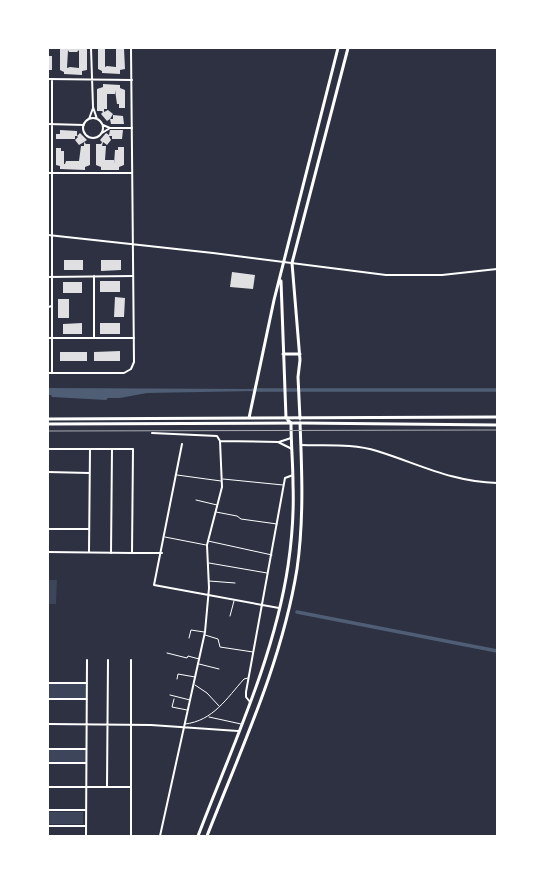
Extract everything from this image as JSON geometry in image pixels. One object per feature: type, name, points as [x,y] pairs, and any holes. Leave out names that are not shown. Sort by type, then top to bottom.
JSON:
[{"type":"main road","points":[[249,418],[255,384],[283,262],[338,48]]},
{"type":"main road","points":[[207,836],[269,674],[285,626],[294,584],[300,540],[302,494],[300,417],[298,398],[300,354],[292,263],[348,48]]},
{"type":"main road","points":[[321,117],[330,119]]},
{"type":"main road","points":[[198,836],[261,672],[280,608],[290,553],[293,475],[291,423],[286,418],[280,276]]},
{"type":"main road","points":[[283,354],[300,354]]},
{"type":"main road","points":[[48,419],[497,417]]},
{"type":"main road","points":[[48,424],[497,424]]},
{"type":"main road","points":[[293,494],[302,494]]},
{"type":"main road","points":[[261,672],[269,674]]},
{"type":"street","points":[[91,48],[93,107],[97,119],[103,125],[110,128],[132,128]]},
{"type":"street","points":[[48,373],[124,373],[131,369],[134,362],[131,48]]},
{"type":"street","points":[[48,79],[132,80]]},
{"type":"street","points":[[52,79],[52,373]]},
{"type":"street","points":[[93,107],[89,119],[84,125],[85,133],[91,138],[99,136],[110,128]]},
{"type":"street","points":[[89,119],[97,119]]},
{"type":"street","points":[[48,124],[84,125]]},
{"type":"street","points":[[102,133],[103,125]]},
{"type":"street","points":[[48,173],[132,173]]},
{"type":"street","points":[[48,235],[386,275],[416,276],[497,269]]},
{"type":"street","points":[[48,261],[52,262]]},
{"type":"street","points":[[94,276],[94,338]]},
{"type":"street","points":[[48,277],[133,276]]},
{"type":"street","points":[[48,307],[52,306]]},
{"type":"street","points":[[48,338],[134,338]]},
{"type":"street","points":[[152,433],[212,434],[217,436],[220,441],[222,480],[218,505],[207,541],[209,581],[205,633],[160,836]]},
{"type":"street","points":[[220,441],[278,442],[291,438]]},
{"type":"street","points":[[278,442],[292,449]]},
{"type":"street","points":[[182,444],[162,553],[154,585],[280,608]]},
{"type":"street","points":[[301,445],[364,448],[460,480],[478,483],[497,483]]},
{"type":"street","points":[[48,449],[133,449],[132,553]]},
{"type":"street","points":[[89,552],[90,449]]},
{"type":"street","points":[[111,553],[112,449]]},
{"type":"street","points":[[48,472],[89,473]]},
{"type":"street","points":[[250,702],[246,696],[284,485],[286,477],[293,475]]},
{"type":"street","points":[[48,529],[89,529]]},
{"type":"street","points":[[48,552],[162,553]]},
{"type":"street","points":[[86,836],[87,660]]},
{"type":"street","points":[[107,787],[108,660]]},
{"type":"street","points":[[131,660],[131,836]]},
{"type":"street","points":[[48,683],[87,683]]},
{"type":"street","points":[[48,699],[87,699]]},
{"type":"street","points":[[48,724],[131,725],[238,731]]},
{"type":"street","points":[[48,749],[86,749]]},
{"type":"street","points":[[48,763],[86,763]]},
{"type":"street","points":[[48,787],[131,787]]},
{"type":"street","points":[[48,810],[86,810]]},
{"type":"street","points":[[48,826],[86,826]]},
{"type":"lane","points":[[176,475],[284,485]]},
{"type":"lane","points":[[196,500],[218,505]]},
{"type":"lane","points":[[216,512],[277,524]]},
{"type":"lane","points":[[165,537],[207,545]]},
{"type":"lane","points":[[207,541],[272,555]]},
{"type":"lane","points":[[208,564],[268,573]]},
{"type":"lane","points":[[209,581],[235,583]]},
{"type":"lane","points":[[230,616],[234,600]]},
{"type":"lane","points":[[188,638],[191,630],[205,633],[218,639],[220,647],[254,652]]},
{"type":"lane","points":[[167,653],[187,658],[188,656],[200,659]]},
{"type":"lane","points":[[199,664],[218,669]]},
{"type":"lane","points":[[177,679],[178,674],[196,677]]},
{"type":"lane","points":[[184,724],[196,722],[207,717],[220,707],[244,679],[249,678]]},
{"type":"lane","points":[[194,684],[206,692],[220,707]]},
{"type":"lane","points":[[170,695],[190,700]]},
{"type":"lane","points":[[174,699],[172,707],[188,710]]},
{"type":"lane","points":[[207,717],[241,724]]},
{"type":"shaded area","points":[[48,388],[257,389],[257,391],[147,393],[120,398],[108,398],[106,400],[52,397],[51,395],[48,395]]},
{"type":"shaded area","points":[[48,580],[57,580],[56,604],[48,604]]},
{"type":"shaded area","points":[[48,683],[87,683],[87,699],[48,699]]},
{"type":"shaded area","points":[[48,749],[86,749],[86,763],[48,763]]},
{"type":"shaded area","points":[[48,812],[83,812],[83,824],[48,824]]},
{"type":"building","points":[[60,48],[87,48],[87,70],[82,71],[82,75],[64,74],[64,72],[60,70]],"holes":[[[68,50],[69,52],[77,52],[79,50],[79,68],[67,68]]]},
{"type":"building","points":[[98,48],[105,48],[105,67],[116,67],[116,48],[124,48],[125,69],[120,70],[120,74],[102,73],[102,71],[98,69]]},
{"type":"building","points":[[48,56],[52,56],[52,70],[48,70]]},
{"type":"building","points":[[103,84],[120,85],[120,88],[125,90],[125,108],[119,108],[115,90],[115,94],[107,94],[107,109],[104,109],[104,112],[108,110],[113,114],[107,121],[101,114],[103,112],[102,111],[97,111],[97,89],[103,87]]},
{"type":"building","points":[[113,115],[123,116],[124,124],[111,124],[110,119],[113,119]]},
{"type":"building","points":[[60,130],[77,131],[77,136],[75,136],[75,139],[56,139],[56,134],[60,134]]},
{"type":"building","points":[[110,130],[123,130],[122,139],[112,139],[112,136],[109,136],[111,140],[107,145],[103,142],[102,146],[106,146],[105,160],[114,160],[114,164],[115,150],[118,150],[118,147],[124,147],[124,165],[119,167],[119,170],[101,170],[101,167],[96,165],[96,144],[101,144],[102,142],[100,140],[106,133],[109,135]]},
{"type":"building","points":[[80,133],[87,140],[79,145],[75,140],[78,137],[77,136]]},
{"type":"building","points":[[84,142],[86,144],[90,144],[90,165],[85,167],[85,170],[60,169],[60,166],[56,165],[56,148],[61,148],[61,151],[64,151],[64,164],[66,161],[79,161],[81,146],[84,146]]},
{"type":"building","points":[[64,260],[83,260],[83,270],[64,270]]},
{"type":"building","points":[[101,260],[121,260],[121,270],[101,271]]},
{"type":"building","points":[[232,272],[255,275],[253,289],[230,287]]},
{"type":"building","points":[[100,281],[120,281],[120,292],[100,292]]},
{"type":"building","points":[[63,282],[82,282],[82,293],[63,293]]},
{"type":"building","points":[[115,297],[125,298],[124,317],[114,317]]},
{"type":"building","points":[[58,299],[69,299],[69,318],[58,318]]},
{"type":"building","points":[[82,323],[82,334],[63,334],[63,324]]},
{"type":"building","points":[[100,323],[120,323],[120,334],[100,334]]},
{"type":"building","points":[[120,351],[120,361],[94,361],[94,352]]},
{"type":"building","points":[[60,352],[87,352],[87,361],[60,361]]},
{"type":"waterway","points":[[253,390],[497,390]]},
{"type":"waterway","points":[[297,612],[497,651]]},
{"type":"railway","points":[[48,431],[497,430]]}]
